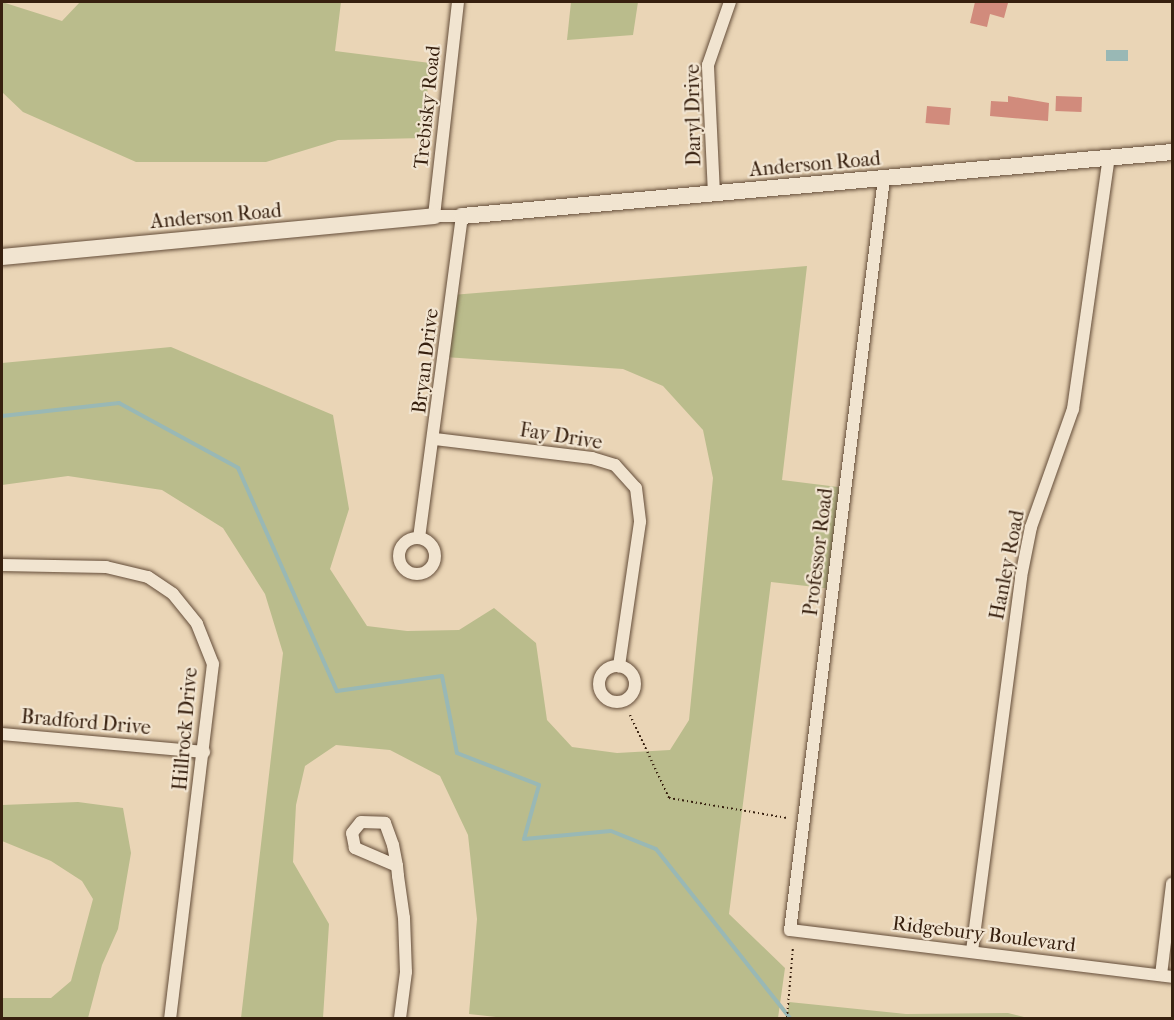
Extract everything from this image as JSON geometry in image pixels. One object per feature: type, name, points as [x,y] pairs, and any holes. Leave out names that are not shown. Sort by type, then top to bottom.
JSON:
[{"type":"street","name":"Trebisky Road","points":[[434,216],[458,2]]},
{"type":"street","name":"Daryl Drive","points":[[714,194],[708,65],[730,2]]},
{"type":"street","name":"Anderson Road","points":[[462,216],[1173,152]]},
{"type":"street","name":"Hanley Road","points":[[972,951],[1021,577],[1031,527],[1073,409],[1109,156]]},
{"type":"street","name":"Professor Road","points":[[790,930],[884,179]]},
{"type":"street","points":[[434,216],[462,216]]},
{"type":"street","name":"Anderson Road","points":[[2,257],[434,216]]},
{"type":"street","name":"Bryan Drive","points":[[419,538],[435,439],[462,216]]},
{"type":"street","name":"Fay Drive","points":[[435,439],[592,458],[615,465],[636,488],[640,522],[619,666]]},
{"type":"street","name":"Hillrock Drive","points":[[2,565],[106,567],[148,578],[173,594],[197,624],[213,664],[170,1018]]},
{"type":"street","name":"Bradford Drive","points":[[2,734],[204,752]]},
{"type":"street","points":[[397,866],[406,972],[400,1018]]},
{"type":"street","points":[[1167,976],[1173,884]]},
{"type":"street","name":"Ridgebury Boulevard","points":[[790,930],[1167,976]]},
{"type":"path","points":[[630,714],[669,798],[787,818]]},
{"type":"path","points":[[787,1018],[793,946]]},
{"type":"green space","points":[[2,2],[62,21],[80,2],[341,2],[335,51],[430,63],[423,138],[338,140],[266,162],[136,162],[23,112],[2,92]]},
{"type":"green space","points":[[571,2],[638,2],[633,35],[567,40]]},
{"type":"green space","points":[[807,266],[782,480],[846,488],[833,589],[771,582],[729,914],[785,968],[778,1018],[505,1018],[469,1014],[477,919],[468,835],[440,776],[390,750],[336,745],[305,766],[296,805],[293,862],[329,924],[323,1018],[241,1018],[283,653],[265,594],[223,528],[162,490],[68,476],[2,485],[2,363],[171,347],[333,415],[349,509],[330,569],[367,626],[407,631],[459,630],[494,608],[536,643],[547,720],[572,747],[617,753],[670,750],[689,720],[713,478],[703,430],[663,386],[623,369],[445,357],[452,295]]},
{"type":"green space","points":[[78,802],[123,808],[131,853],[118,929],[102,965],[88,1018],[2,1018],[2,998],[51,998],[71,981],[93,899],[82,881],[51,861],[2,841],[2,805]]},
{"type":"green space","points":[[789,1002],[906,1014],[1008,1013],[1028,1018],[787,1018]]},
{"type":"water","points":[[1106,50],[1128,50],[1128,61],[1106,61]]},
{"type":"building","points":[[975,2],[1008,3],[1004,18],[990,14],[987,27],[970,23]]},
{"type":"building","points":[[1008,96],[1049,103],[1048,121],[990,116],[991,101],[1008,102]]},
{"type":"building","points":[[1056,96],[1082,97],[1081,112],[1055,111]]},
{"type":"building","points":[[927,106],[951,108],[949,125],[926,123]]},
{"type":"waterway","points":[[2,416],[119,403],[238,468],[337,691],[442,676],[457,753],[539,785],[524,839],[611,831],[656,849],[790,1018]]}]
